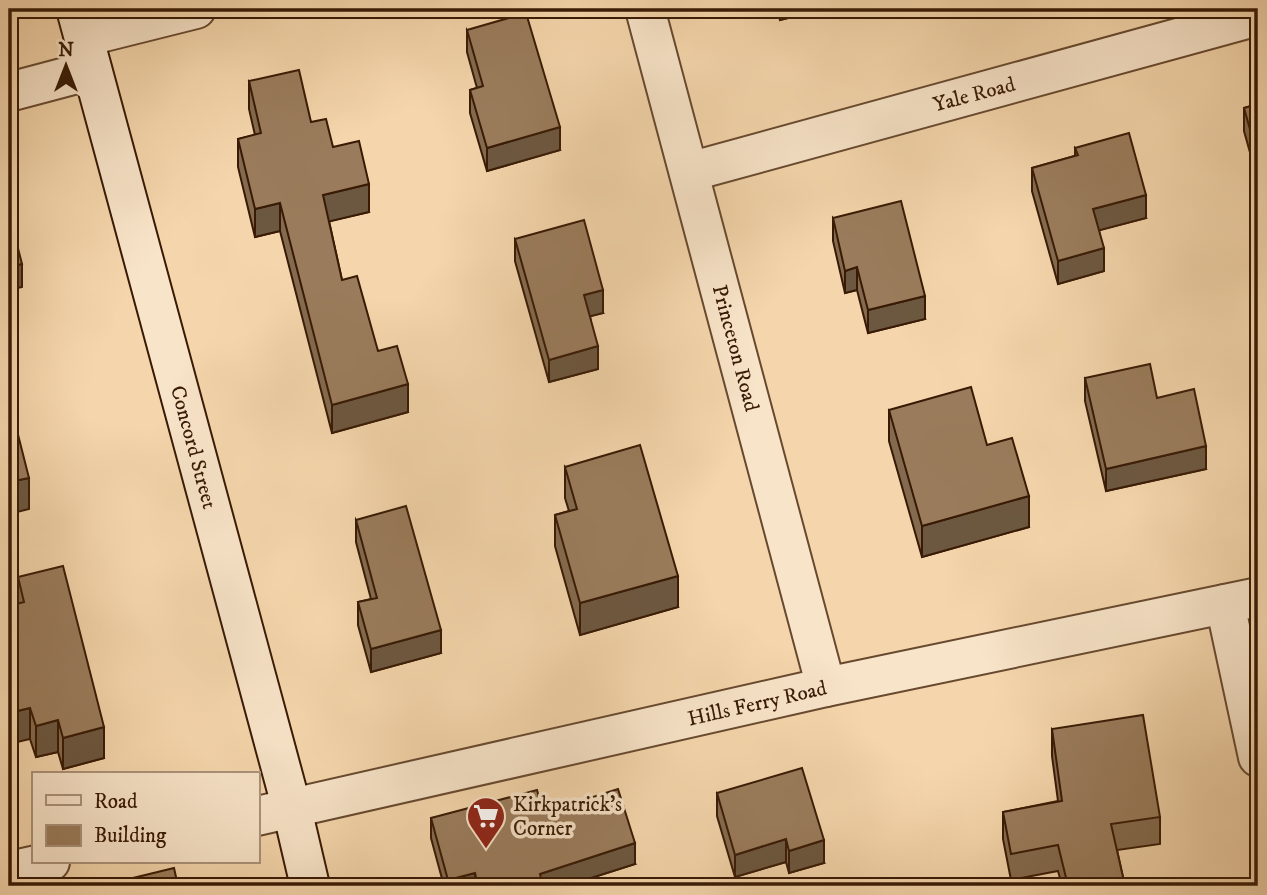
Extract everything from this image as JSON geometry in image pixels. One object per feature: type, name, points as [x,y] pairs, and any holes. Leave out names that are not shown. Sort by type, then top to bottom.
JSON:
[{"type":"street","points":[[9,92],[84,39],[196,9]]},
{"type":"street","name":"Princeton Road","points":[[645,9],[826,687]]},
{"type":"street","name":"Yale Road","points":[[689,172],[1258,16]]},
{"type":"street","name":"Concord Street","points":[[84,39],[274,813],[310,886]]},
{"type":"street","points":[[1241,601],[1258,757]]},
{"type":"street","name":"Hills Ferry Road","points":[[274,813],[826,687],[1241,601]]},
{"type":"street","points":[[9,871],[41,864]]},
{"type":"building","points":[[526,13],[560,127],[487,148],[470,90],[483,86],[467,30]]},
{"type":"building","points":[[299,70],[311,122],[326,119],[333,147],[359,141],[369,184],[323,195],[342,280],[357,276],[378,351],[397,346],[408,384],[332,405],[280,203],[255,209],[238,139],[261,133],[249,81]]},
{"type":"building","points":[[1258,104],[1258,158],[1244,108]]},
{"type":"building","points":[[1129,133],[1146,195],[1093,209],[1104,248],[1058,261],[1032,168],[1078,155],[1075,148]]},
{"type":"building","points":[[901,201],[925,296],[868,310],[857,267],[845,271],[833,218]]},
{"type":"building","points":[[9,213],[22,264],[9,267]]},
{"type":"building","points":[[584,220],[603,290],[584,295],[598,346],[549,360],[515,239]]},
{"type":"building","points":[[1150,364],[1157,398],[1194,389],[1206,446],[1106,469],[1085,378]]},
{"type":"building","points":[[971,387],[987,445],[1012,438],[1029,496],[922,526],[889,410]]},
{"type":"building","points":[[9,403],[29,478],[9,482]]},
{"type":"building","points":[[640,445],[678,576],[580,603],[555,515],[577,509],[565,467]]},
{"type":"building","points":[[406,506],[441,630],[371,649],[358,602],[377,598],[356,520]]},
{"type":"building","points":[[63,566],[104,727],[63,738],[58,720],[36,726],[30,708],[9,713],[9,606],[24,602],[18,577]]},
{"type":"building","points":[[1143,715],[1160,817],[1111,824],[1125,886],[1068,886],[1058,845],[1011,854],[1003,812],[1062,801],[1052,729]]},
{"type":"building","points":[[802,768],[824,840],[789,851],[786,839],[735,855],[717,793]]},
{"type":"building","points":[[618,789],[635,843],[540,874],[541,879],[514,886],[478,886],[475,873],[448,880],[431,818],[537,790],[543,813]]},
{"type":"building","points":[[174,868],[178,886],[100,886]]},
{"type":"place","name":"Kirkpatrick's Corner","points":[[486,850]]}]
